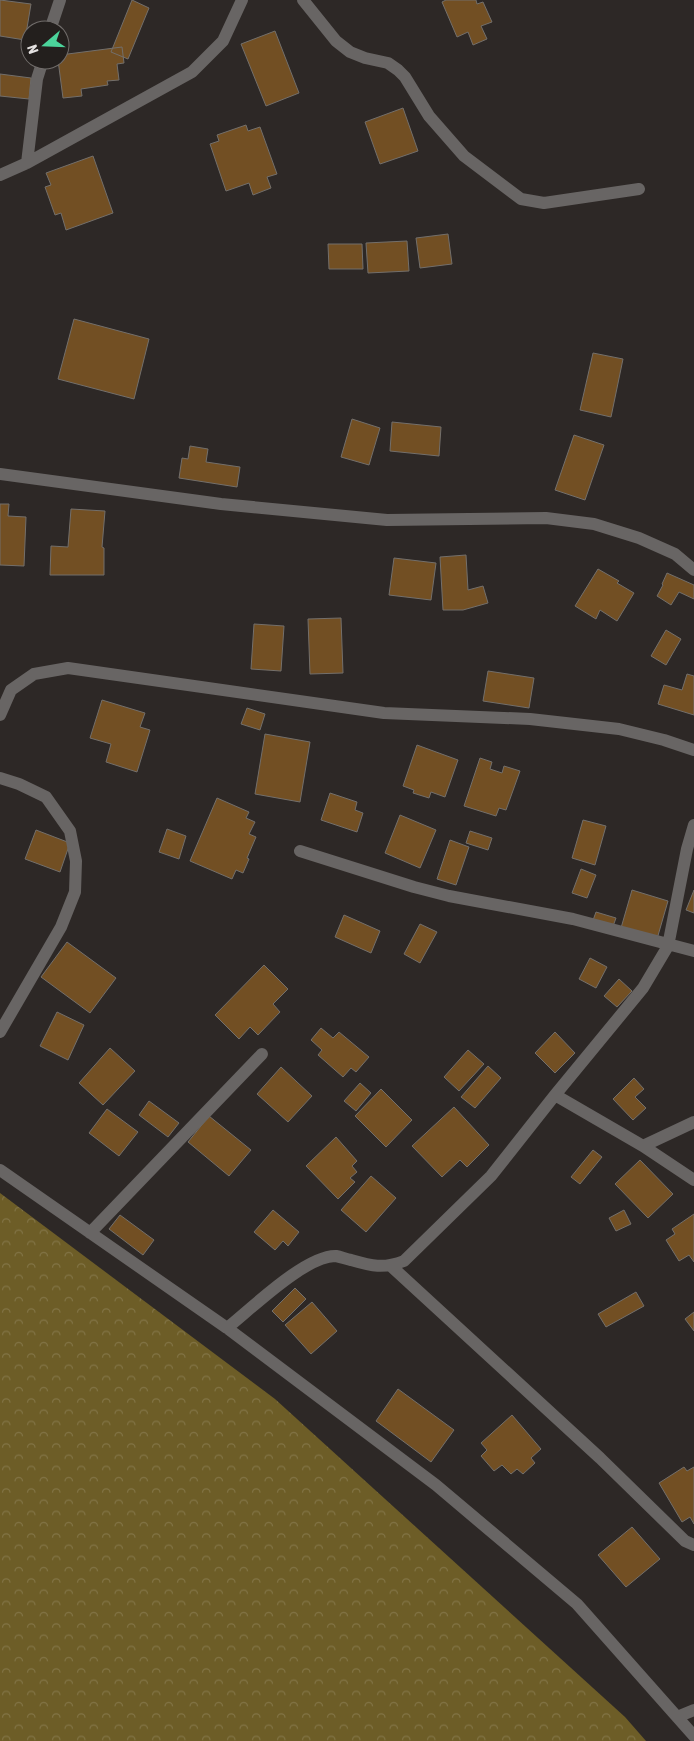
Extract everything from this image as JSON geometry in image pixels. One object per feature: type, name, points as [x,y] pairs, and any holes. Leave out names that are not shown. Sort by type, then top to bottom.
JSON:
[{"type":"street","points":[[53,20],[60,0]]},
{"type":"street","points":[[0,174],[27,163],[192,72],[224,41],[242,0]]},
{"type":"street","points":[[303,0],[336,41],[350,52],[365,58],[388,63],[398,70],[405,77],[429,116],[464,156],[521,199],[544,203],[639,189]]},
{"type":"street","points":[[27,163],[37,79],[40,70]]},
{"type":"street","points":[[0,474],[221,504],[387,520],[546,518],[594,524],[639,538],[675,554],[694,570]]},
{"type":"street","points":[[0,715],[10,690],[34,674],[68,668],[384,713],[530,719],[619,729],[664,740],[694,750]]},
{"type":"street","points":[[0,778],[19,784],[46,797],[70,831],[76,861],[75,892],[61,927],[0,1032]]},
{"type":"street","points":[[227,1328],[295,1273],[316,1261],[336,1256],[374,1267],[391,1266],[404,1261],[491,1176],[643,988],[668,946],[687,849],[694,824]]},
{"type":"street","points":[[300,851],[440,894],[573,919],[668,946],[694,951]]},
{"type":"street","points":[[90,1233],[262,1054]]},
{"type":"street","points":[[555,1095],[643,1146],[694,1180]]},
{"type":"street","points":[[643,1146],[694,1122]]},
{"type":"street","points":[[0,1170],[227,1328],[436,1485],[577,1604],[694,1736]]},
{"type":"street","points":[[391,1266],[600,1458],[685,1541],[694,1545]]},
{"type":"street","points":[[677,1717],[694,1710]]},
{"type":"green space","points":[[0,1193],[275,1399],[625,1717],[646,1741],[0,1741]]},
{"type":"building","points":[[0,0],[31,4],[28,20],[20,20],[20,39],[0,36]]},
{"type":"building","points":[[132,0],[149,8],[128,59],[111,52]]},
{"type":"building","points":[[446,0],[476,0],[477,4],[483,2],[492,22],[481,26],[487,39],[473,45],[468,32],[457,37],[442,2]]},
{"type":"building","points":[[275,31],[299,93],[266,106],[241,44]]},
{"type":"building","points":[[122,47],[124,63],[117,64],[119,80],[107,81],[108,85],[81,89],[82,96],[63,98],[59,70],[70,70],[70,54]]},
{"type":"building","points":[[0,74],[31,78],[29,99],[0,96]]},
{"type":"building","points":[[403,108],[418,151],[380,164],[365,122]]},
{"type":"building","points":[[246,125],[248,131],[260,127],[277,174],[267,177],[271,188],[253,195],[249,183],[226,191],[210,144],[219,141],[217,135]]},
{"type":"building","points":[[93,156],[113,213],[66,230],[61,213],[55,215],[45,187],[51,185],[46,173]]},
{"type":"building","points":[[448,234],[452,264],[420,268],[416,238]]},
{"type":"building","points":[[407,241],[409,271],[368,273],[366,243]]},
{"type":"building","points":[[328,244],[362,244],[363,269],[329,269]]},
{"type":"building","points":[[74,319],[149,339],[134,399],[58,379]]},
{"type":"building","points":[[593,353],[623,359],[611,417],[580,410]]},
{"type":"building","points":[[352,419],[380,428],[369,465],[341,457]]},
{"type":"building","points":[[392,422],[441,427],[439,456],[390,451]]},
{"type":"building","points":[[574,435],[604,445],[585,500],[555,490]]},
{"type":"building","points":[[190,446],[208,449],[206,462],[240,467],[237,487],[179,478],[182,458],[188,459]]},
{"type":"building","points":[[0,504],[9,504],[8,516],[26,517],[24,566],[0,565]]},
{"type":"building","points":[[71,509],[105,511],[102,547],[104,548],[104,575],[50,575],[51,546],[68,547]]},
{"type":"building","points":[[466,555],[468,590],[483,586],[488,603],[463,610],[443,610],[440,557]]},
{"type":"building","points":[[394,558],[436,563],[431,600],[389,595]]},
{"type":"building","points":[[598,569],[619,581],[617,583],[634,593],[617,621],[600,610],[596,619],[575,606]]},
{"type":"building","points":[[667,573],[694,585],[694,599],[679,592],[671,605],[657,596]]},
{"type":"building","points":[[341,618],[343,673],[310,674],[308,619]]},
{"type":"building","points":[[254,624],[284,626],[281,671],[251,669]]},
{"type":"building","points":[[666,630],[681,639],[666,665],[651,656]]},
{"type":"building","points":[[488,671],[534,678],[529,708],[483,701]]},
{"type":"building","points":[[687,674],[694,676],[694,715],[658,704],[664,685],[682,690]]},
{"type":"building","points":[[102,700],[145,713],[140,727],[150,730],[137,772],[106,762],[111,744],[90,738]]},
{"type":"building","points":[[247,708],[265,714],[260,730],[241,724]]},
{"type":"building","points":[[265,734],[310,742],[300,802],[255,794]]},
{"type":"building","points":[[417,745],[458,760],[445,797],[431,792],[429,798],[413,793],[414,790],[403,786]]},
{"type":"building","points":[[480,758],[492,762],[490,769],[502,773],[504,766],[520,771],[506,810],[499,808],[496,816],[464,806]]},
{"type":"building","points":[[330,793],[357,802],[355,810],[363,813],[357,832],[321,820]]},
{"type":"building","points":[[217,798],[249,812],[246,818],[255,822],[249,834],[256,837],[247,858],[249,859],[243,873],[236,870],[232,879],[190,861]]},
{"type":"building","points":[[400,815],[436,830],[420,868],[385,853]]},
{"type":"building","points":[[583,820],[606,826],[595,865],[572,858]]},
{"type":"building","points":[[167,829],[186,836],[179,859],[159,852]]},
{"type":"building","points":[[36,830],[70,843],[60,872],[25,859]]},
{"type":"building","points":[[470,831],[492,838],[488,850],[466,843]]},
{"type":"building","points":[[450,840],[469,847],[456,885],[437,879]]},
{"type":"building","points":[[581,869],[596,875],[587,898],[572,893]]},
{"type":"building","points":[[632,890],[668,901],[657,939],[621,928]]},
{"type":"building","points":[[694,890],[694,913],[686,910]]},
{"type":"building","points":[[596,912],[616,918],[612,929],[592,923]]},
{"type":"building","points":[[344,915],[380,931],[371,953],[335,937]]},
{"type":"building","points":[[420,924],[437,932],[420,963],[404,954]]},
{"type":"building","points":[[67,942],[116,978],[90,1013],[41,977]]},
{"type":"building","points":[[590,958],[607,967],[596,988],[579,979]]},
{"type":"building","points":[[264,965],[288,989],[273,1004],[280,1012],[258,1035],[250,1027],[239,1039],[215,1015]]},
{"type":"building","points":[[619,979],[632,991],[617,1007],[604,996]]},
{"type":"building","points":[[57,1012],[84,1025],[68,1060],[40,1046]]},
{"type":"building","points":[[321,1028],[333,1038],[339,1032],[369,1057],[356,1072],[351,1068],[343,1077],[318,1055],[322,1050],[311,1040]]},
{"type":"building","points":[[555,1032],[575,1053],[555,1073],[535,1053]]},
{"type":"building","points":[[110,1048],[135,1071],[103,1105],[79,1083]]},
{"type":"building","points":[[468,1050],[484,1064],[459,1091],[444,1077]]},
{"type":"building","points":[[488,1066],[501,1078],[475,1108],[461,1097]]},
{"type":"building","points":[[281,1067],[312,1096],[288,1122],[257,1094]]},
{"type":"building","points":[[634,1078],[644,1089],[635,1097],[646,1108],[633,1120],[613,1099]]},
{"type":"building","points":[[360,1083],[371,1093],[356,1111],[344,1101]]},
{"type":"building","points":[[381,1089],[412,1120],[386,1147],[355,1116]]},
{"type":"building","points":[[149,1101],[179,1123],[168,1137],[139,1115]]},
{"type":"building","points":[[454,1107],[489,1145],[467,1167],[460,1160],[442,1177],[412,1146]]},
{"type":"building","points":[[107,1109],[138,1132],[119,1156],[89,1133]]},
{"type":"building","points":[[209,1116],[251,1150],[229,1176],[188,1142]]},
{"type":"building","points":[[336,1137],[357,1161],[352,1166],[357,1172],[350,1178],[355,1182],[338,1199],[306,1166]]},
{"type":"building","points":[[593,1150],[602,1157],[580,1184],[571,1177]]},
{"type":"building","points":[[640,1160],[673,1194],[648,1218],[615,1184]]},
{"type":"building","points":[[371,1176],[396,1198],[366,1232],[341,1210]]},
{"type":"building","points":[[273,1210],[299,1232],[288,1246],[283,1241],[275,1250],[254,1232]]},
{"type":"building","points":[[624,1210],[631,1224],[616,1231],[609,1218]]},
{"type":"building","points":[[694,1214],[694,1262],[689,1255],[679,1261],[666,1240],[675,1234],[672,1229]]},
{"type":"building","points":[[120,1215],[154,1240],[143,1255],[109,1229]]},
{"type":"building","points":[[295,1288],[306,1299],[283,1322],[272,1311]]},
{"type":"building","points":[[636,1292],[644,1306],[606,1327],[598,1314]]},
{"type":"building","points":[[312,1302],[337,1331],[311,1354],[285,1325]]},
{"type":"building","points":[[694,1312],[694,1331],[685,1319]]},
{"type":"building","points":[[398,1389],[454,1430],[431,1462],[376,1421]]},
{"type":"building","points":[[512,1415],[541,1449],[531,1458],[535,1463],[523,1474],[517,1469],[511,1474],[502,1465],[494,1471],[481,1456],[487,1450],[481,1443]]},
{"type":"building","points":[[684,1467],[687,1471],[694,1467],[694,1524],[690,1517],[682,1522],[659,1483]]},
{"type":"building","points":[[632,1527],[660,1559],[626,1587],[598,1555]]}]
